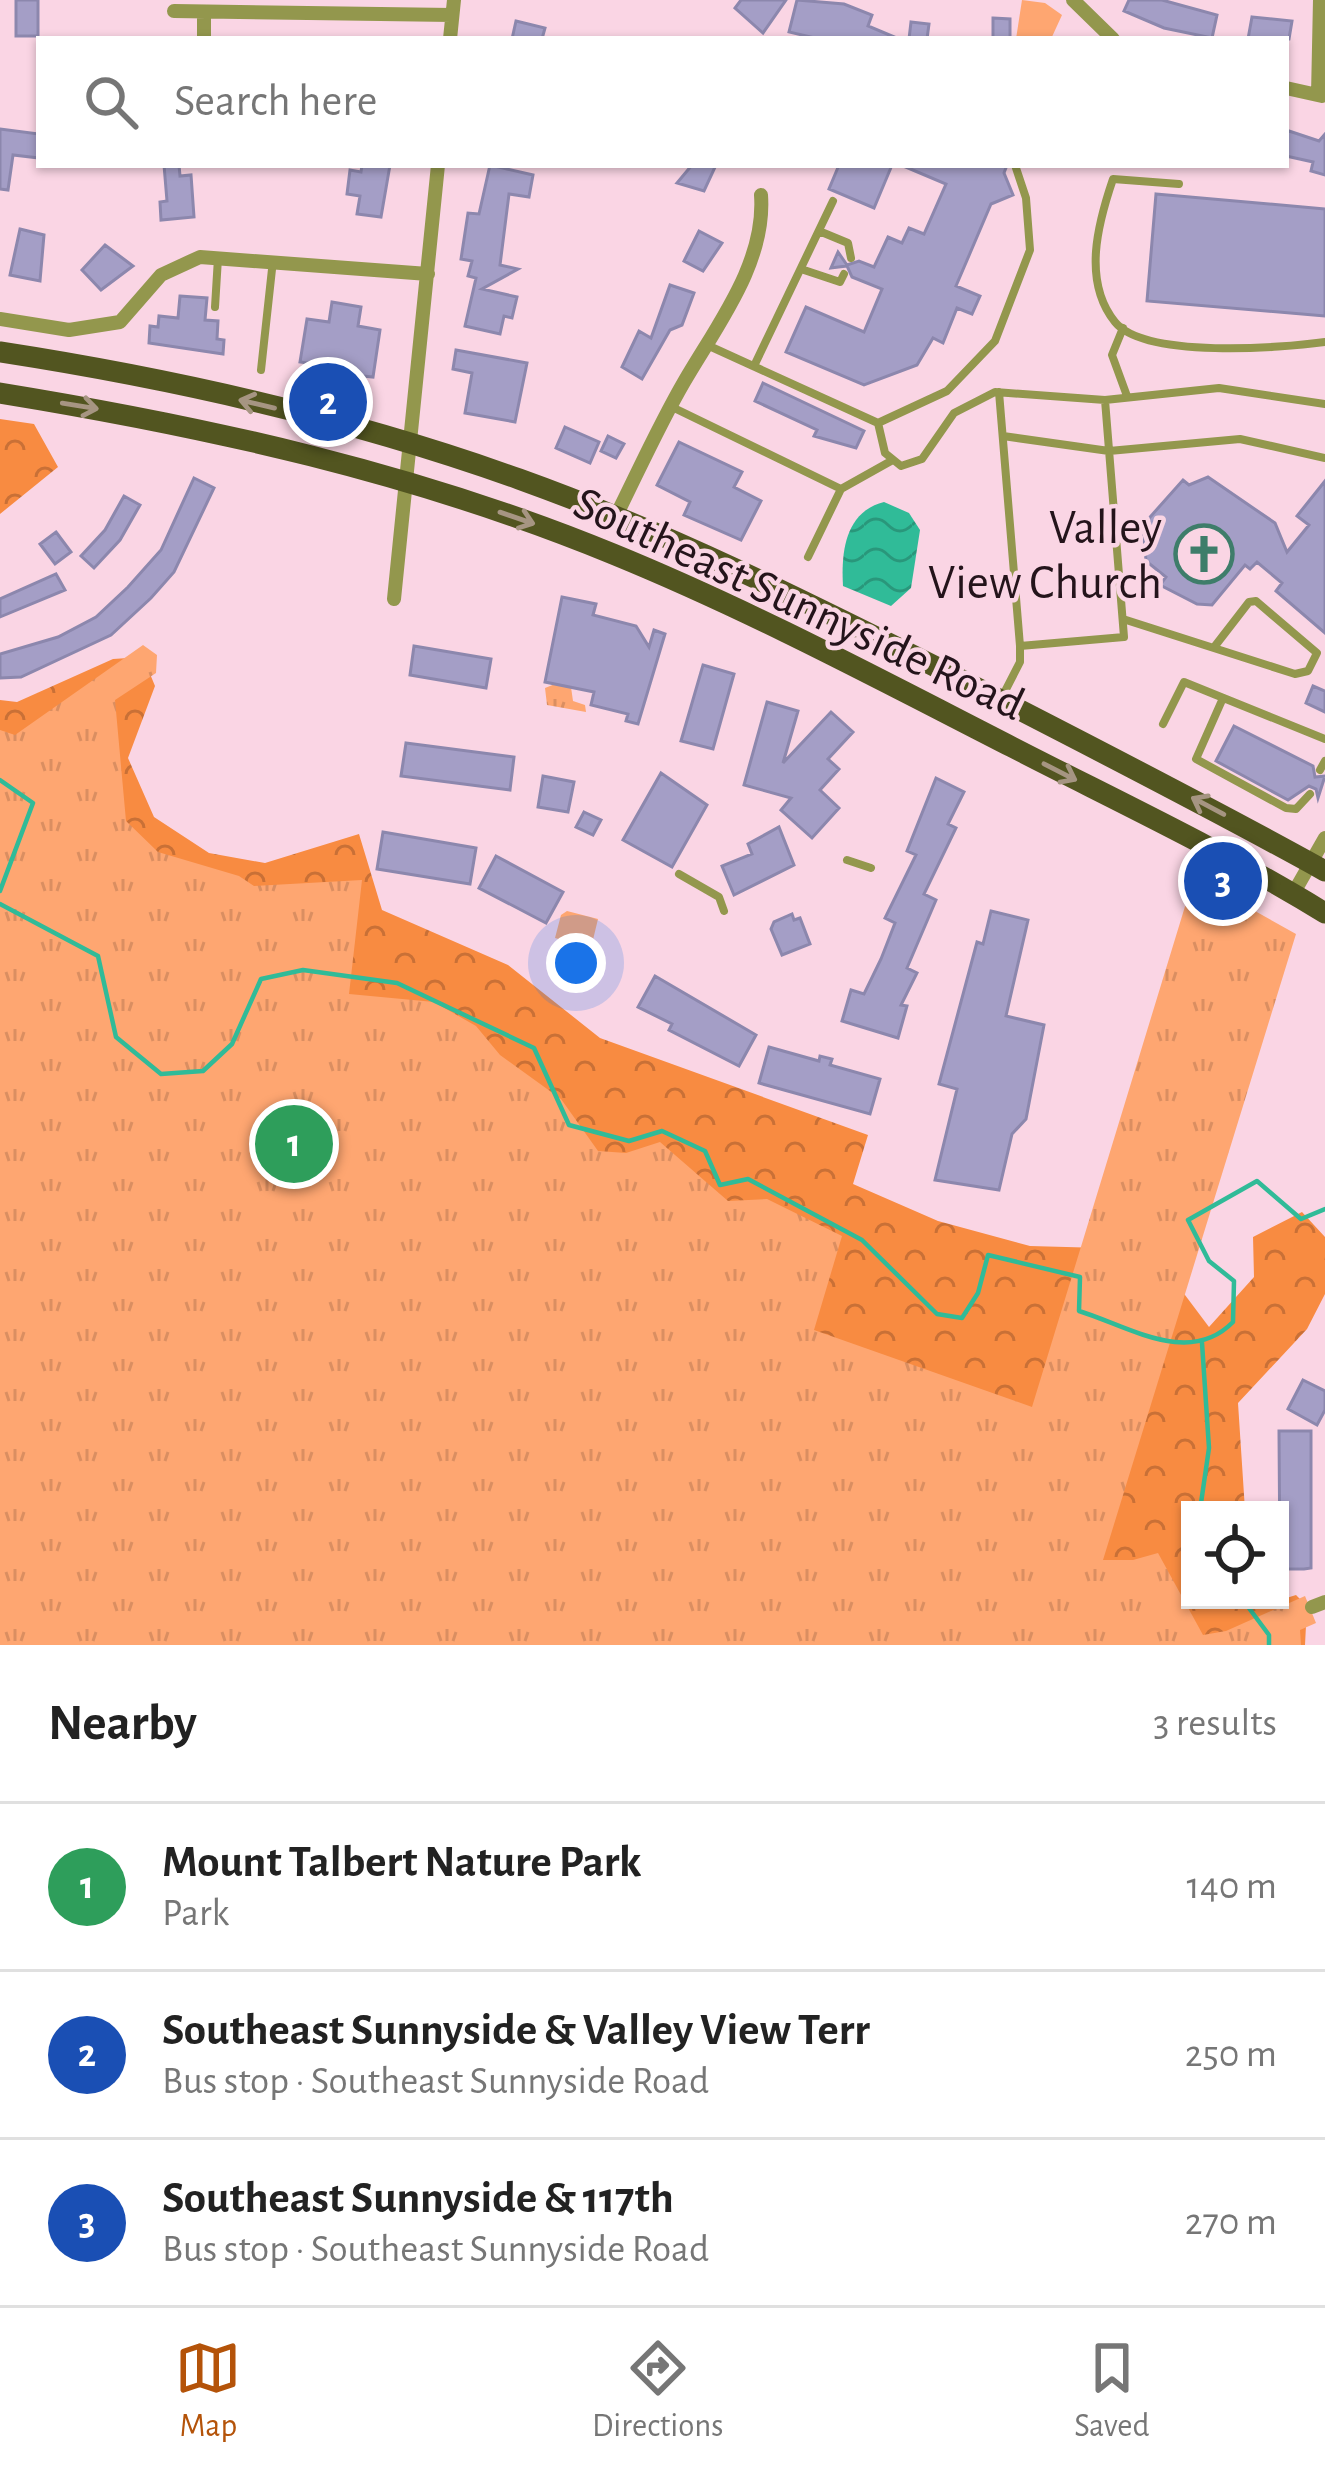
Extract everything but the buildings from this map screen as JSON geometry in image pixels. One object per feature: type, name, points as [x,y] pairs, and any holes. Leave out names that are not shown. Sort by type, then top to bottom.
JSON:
[{"type":"main road","name":"Southeast Sunnyside Road","points":[[0,352],[239,400],[410,445],[616,516],[718,559],[1318,867]]},
{"type":"main road","name":"Southeast Sunnyside Road","points":[[0,393],[160,420],[406,482],[526,521],[716,599],[1325,913]]},
{"type":"street","points":[[1073,0],[1110,36]]},
{"type":"street","points":[[1289,89],[1322,96],[1320,0]]},
{"type":"street","points":[[174,11],[453,7]]},
{"type":"street","points":[[204,12],[204,36]]},
{"type":"street","points":[[394,599],[438,168]]},
{"type":"street","points":[[616,516],[764,229],[761,195]]},
{"type":"street","points":[[0,319],[97,329],[120,322],[178,263],[218,256],[428,274]]},
{"type":"street","points":[[1293,894],[1318,867],[1325,838]]},
{"type":"lane","points":[[878,423],[947,391],[995,340],[1030,250],[1027,198],[1017,168]]},
{"type":"lane","points":[[1180,184],[1113,179],[1098,224],[1095,258],[1102,295],[1123,328],[1174,343],[1253,350],[1325,342]]},
{"type":"lane","points":[[754,366],[833,201]]},
{"type":"lane","points":[[819,231],[848,243],[851,258]]},
{"type":"lane","points":[[215,308],[218,256]]},
{"type":"lane","points":[[261,370],[273,258]]},
{"type":"lane","points":[[801,268],[830,282],[840,282],[844,274]]},
{"type":"lane","points":[[1123,328],[1112,355],[1115,376],[1127,398]]},
{"type":"lane","points":[[707,345],[878,423],[891,461]]},
{"type":"lane","points":[[808,557],[841,490],[891,461],[914,465],[954,412],[985,394],[1105,400],[1219,388],[1325,404]]},
{"type":"lane","points":[[1000,392],[1020,646],[1020,662],[1000,700]]},
{"type":"lane","points":[[1020,646],[1124,638],[1105,400]]},
{"type":"lane","points":[[671,407],[841,490]]},
{"type":"lane","points":[[1003,436],[1109,451],[1240,439],[1325,458]]},
{"type":"lane","points":[[1123,619],[1295,674],[1308,671],[1318,653],[1256,601],[1249,602],[1215,646]]},
{"type":"lane","points":[[1163,724],[1184,682],[1325,739]]},
{"type":"lane","points":[[1223,698],[1196,759],[1286,808],[1296,809],[1310,794]]},
{"type":"lane","points":[[847,860],[871,868]]},
{"type":"lane","points":[[679,874],[719,897],[724,910]]},
{"type":"green space","points":[[1022,0],[1045,3],[1062,15],[1052,36],[1016,36]]},
{"type":"green space","points":[[0,419],[34,424],[58,467],[0,514]]},
{"type":"green space","points":[[143,645],[157,655],[156,673],[115,700],[126,821],[158,852],[239,876],[254,886],[362,880],[349,994],[434,1002],[476,1026],[500,1055],[561,1099],[598,1151],[626,1153],[660,1142],[728,1201],[767,1199],[842,1236],[814,1330],[1032,1407],[1194,877],[1296,934],[1103,1560],[1133,1560],[1158,1553],[1181,1595],[1181,1609],[1189,1609],[1203,1635],[1226,1631],[1276,1609],[1289,1609],[1289,1603],[1305,1596],[1316,1623],[1300,1630],[1301,1645],[0,1645],[0,730],[15,735]]},
{"type":"green space","points":[[143,657],[155,686],[128,758],[154,817],[209,853],[265,863],[359,834],[382,910],[508,965],[600,1038],[868,1135],[853,1184],[938,1221],[1030,1246],[1139,1249],[1164,1267],[1209,1327],[1254,1277],[1253,1237],[1302,1212],[1325,1237],[1325,1294],[1307,1329],[1238,1403],[1244,1501],[1181,1501],[1181,1609],[1289,1609],[1289,1597],[1296,1595],[1307,1606],[1305,1645],[0,1645],[0,700],[17,702],[113,659]]},
{"type":"green space","points":[[555,684],[571,687],[573,701],[585,705],[586,712],[547,705],[545,688]]},
{"type":"green space","points":[[567,911],[598,919],[591,948],[555,938],[561,915]]},
{"type":"water","points":[[884,502],[909,513],[920,530],[911,588],[891,606],[843,586],[845,547],[853,524]]},
{"type":"waterway","points":[[0,780],[33,803],[0,891]]},
{"type":"waterway","points":[[0,904],[98,956],[116,1037],[161,1074],[203,1071],[232,1044],[261,979],[303,970],[397,983],[534,1048],[569,1125],[629,1141],[662,1131],[705,1151],[720,1185],[748,1179],[862,1240],[937,1314],[962,1318],[978,1293],[988,1255],[1080,1277],[1079,1311],[1158,1339],[1197,1341],[1233,1322],[1234,1281],[1209,1261],[1188,1220],[1257,1181],[1301,1219],[1325,1209]]},
{"type":"waterway","points":[[1201,1501],[1209,1448],[1202,1343]]},
{"type":"waterway","points":[[1250,1609],[1269,1635],[1269,1645]]},
{"type":"place","name":"Southeast Sunnyside & Valley View Terr","points":[[328,402]]},
{"type":"place","name":"Valley View Church","points":[[1204,554]]},
{"type":"place","name":"Southeast Sunnyside & 117th","points":[[1223,881]]},
{"type":"place","name":"Mount Talbert Nature Park","points":[[294,1144]]}]
